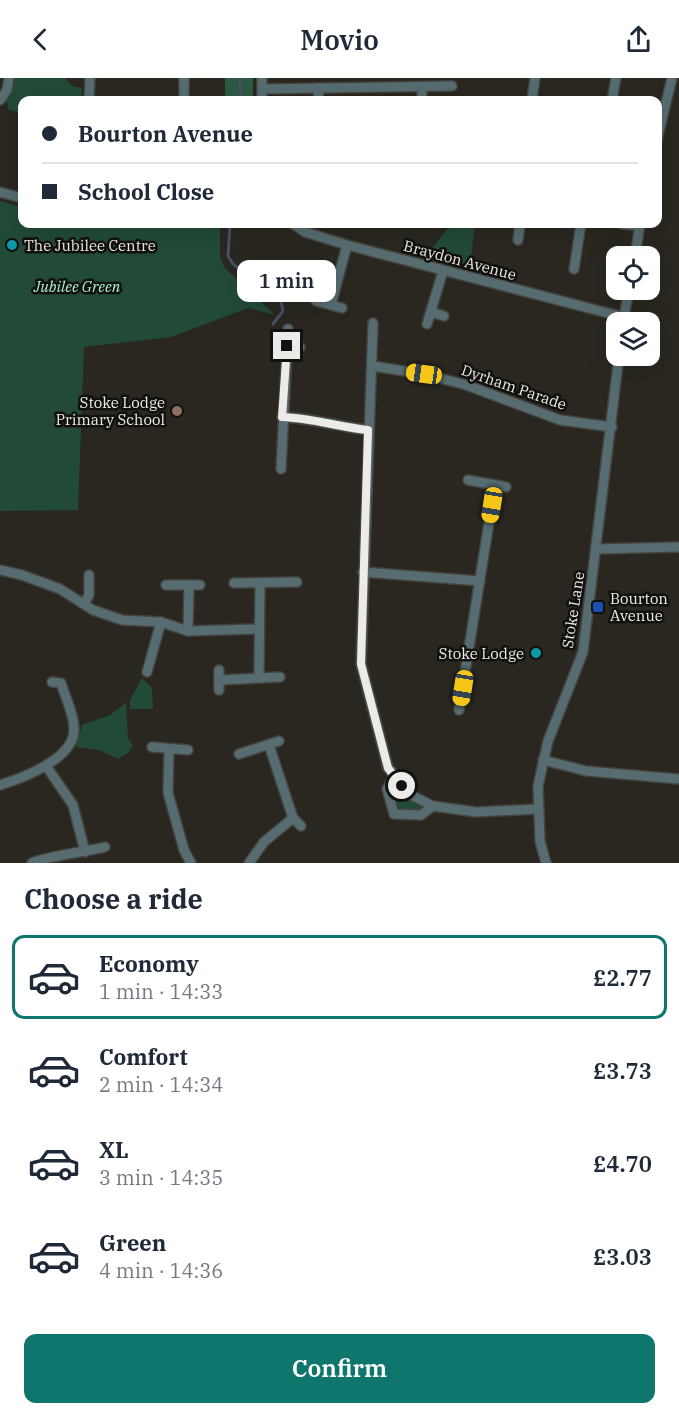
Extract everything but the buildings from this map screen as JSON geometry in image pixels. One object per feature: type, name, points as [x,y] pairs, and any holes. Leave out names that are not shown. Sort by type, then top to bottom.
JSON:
[{"type":"street","points":[[0,100],[7,90],[9,78]]},
{"type":"street","points":[[89,96],[90,78]]},
{"type":"street","points":[[184,78],[184,96]]},
{"type":"street","points":[[261,78],[262,96]]},
{"type":"street","points":[[533,96],[535,78]]},
{"type":"street","points":[[662,120],[672,78]]},
{"type":"street","points":[[613,96],[616,80]]},
{"type":"street","points":[[262,89],[452,86]]},
{"type":"street","points":[[422,87],[422,96]]},
{"type":"street","points":[[318,96],[319,88]]},
{"type":"street","points":[[0,192],[18,197]]},
{"type":"street","name":"Braydon Avenue","points":[[299,228],[305,232],[413,264],[606,315]]},
{"type":"street","points":[[518,240],[520,228]]},
{"type":"street","points":[[574,269],[580,228]]},
{"type":"street","points":[[637,246],[640,228]]},
{"type":"street","points":[[331,305],[347,245]]},
{"type":"street","points":[[427,324],[443,272]]},
{"type":"street","points":[[316,301],[342,308]]},
{"type":"street","points":[[431,312],[444,316]]},
{"type":"street","points":[[373,323],[361,664],[388,768],[411,795],[433,806],[476,812],[537,808]]},
{"type":"street","points":[[281,469],[276,457],[282,417],[288,329]]},
{"type":"street","points":[[287,346],[300,347]]},
{"type":"street","name":"Dyrham Parade","points":[[372,366],[424,374],[466,385],[560,420],[612,427]]},
{"type":"street","name":"Stoke Lane","points":[[546,863],[540,841],[537,808],[543,760],[553,726],[583,652],[618,366]]},
{"type":"street","points":[[282,417],[308,418],[368,430]]},
{"type":"street","points":[[468,480],[506,487]]},
{"type":"street","points":[[459,710],[495,485]]},
{"type":"street","points":[[597,549],[679,547]]},
{"type":"street","points":[[0,570],[49,585],[107,616],[161,622],[188,631],[259,629]]},
{"type":"street","points":[[363,572],[480,581]]},
{"type":"street","points":[[84,604],[94,589],[89,575]]},
{"type":"street","points":[[234,583],[297,582]]},
{"type":"street","points":[[259,678],[260,583]]},
{"type":"street","points":[[166,585],[200,585]]},
{"type":"street","points":[[188,631],[189,585]]},
{"type":"street","points":[[147,672],[161,622]]},
{"type":"street","points":[[151,660],[162,663]]},
{"type":"street","points":[[219,680],[280,676]]},
{"type":"street","points":[[0,785],[24,778],[46,766],[69,745],[74,730],[59,681]]},
{"type":"street","points":[[239,754],[279,741]]},
{"type":"street","points":[[269,745],[293,818],[301,826]]},
{"type":"street","points":[[153,747],[188,750]]},
{"type":"street","points":[[169,749],[168,793],[184,850],[191,863]]},
{"type":"street","points":[[543,760],[586,771],[679,779]]},
{"type":"street","points":[[46,766],[73,805],[85,852]]},
{"type":"street","points":[[394,776],[387,789],[394,814],[421,814],[433,806]]},
{"type":"street","points":[[252,862],[264,842],[293,818]]},
{"type":"street","points":[[32,863],[44,857],[105,847]]},
{"type":"green space","points":[[13,78],[65,78],[72,86],[82,88],[81,96],[18,96],[18,112],[9,110],[6,98]]},
{"type":"green space","points":[[225,78],[253,78],[253,96],[225,96]]},
{"type":"green space","name":"Jubilee Green","points":[[0,201],[18,206],[18,228],[220,228],[220,257],[225,268],[275,315],[248,308],[171,337],[84,347],[78,510],[0,511]]},
{"type":"green space","points":[[449,228],[475,228],[470,265],[466,269],[434,260],[432,248]]},
{"type":"green space","points":[[142,678],[152,688],[153,709],[130,709],[130,700]]},
{"type":"green space","points":[[126,703],[128,739],[133,746],[129,752],[118,759],[99,750],[76,747],[82,725],[110,715]]},
{"type":"green space","points":[[393,783],[410,799],[425,807],[421,811],[397,810],[390,786]]},
{"type":"waterway","points":[[240,78],[241,96]]},
{"type":"waterway","points":[[230,228],[228,256],[233,264],[281,302],[283,311],[273,324]]},
{"type":"place","name":"The Jubilee Centre","points":[[12,245]]},
{"type":"place","name":"Stoke Lodge Primary School","points":[[177,411]]},
{"type":"place","name":"Bourton Avenue","points":[[598,607]]},
{"type":"place","name":"Stoke Lodge","points":[[536,653]]},
{"type":"route","points":[[287,346],[282,417],[308,418],[368,430],[368,494],[361,664],[388,768],[402,786]]}]
